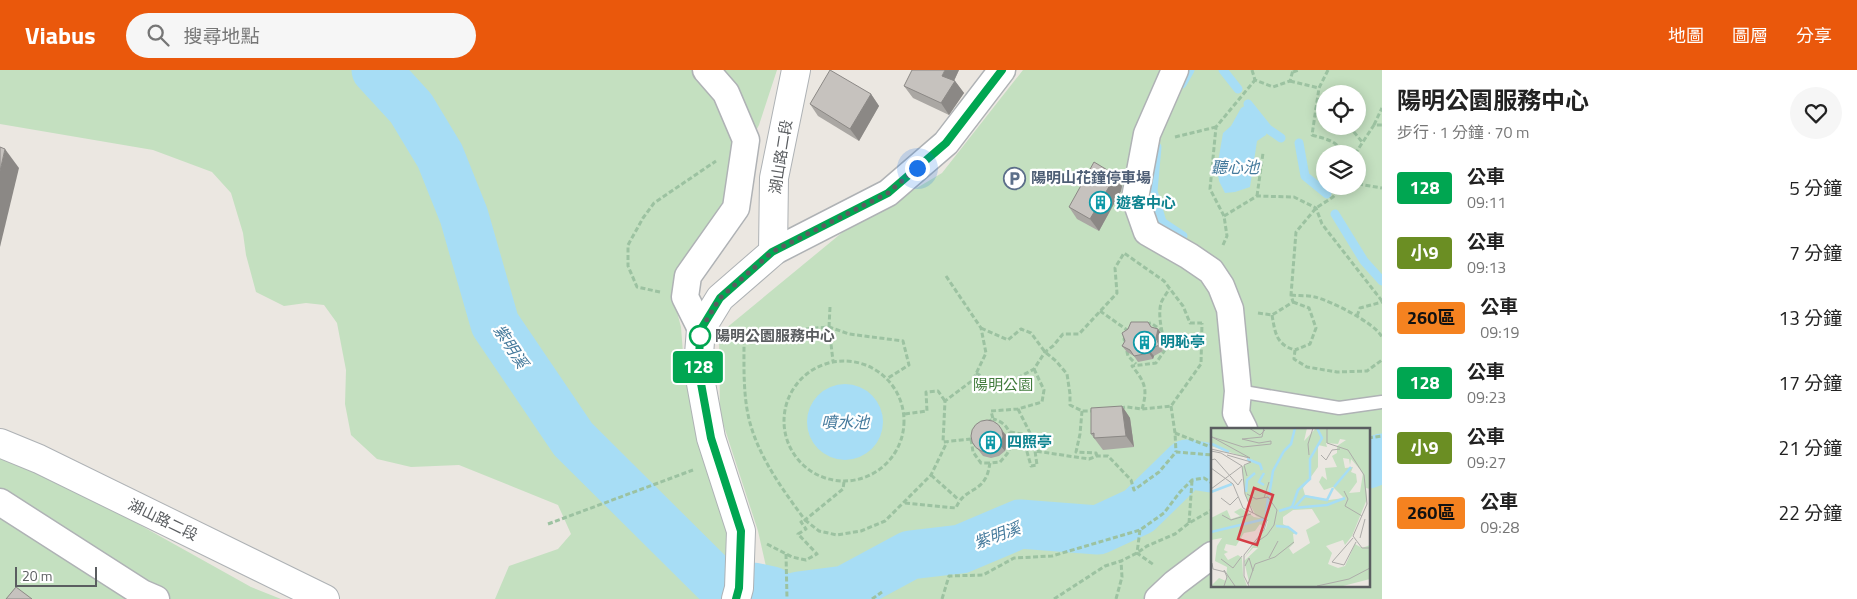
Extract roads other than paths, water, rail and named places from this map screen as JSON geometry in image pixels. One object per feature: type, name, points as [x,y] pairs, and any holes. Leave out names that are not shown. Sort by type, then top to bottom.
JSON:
[{"type":"street","points":[[701,329],[685,297],[688,276],[736,208],[746,140],[726,93],[706,70]]},
{"type":"street","name":"湖山路二段","points":[[772,252],[774,178],[796,70]]},
{"type":"street","points":[[736,599],[739,588],[741,531],[711,438],[698,367],[701,329],[720,298],[772,252],[888,193],[946,143],[1002,70]]},
{"type":"street","points":[[1175,70],[1147,134],[1135,198],[1147,232],[1211,271],[1225,297],[1238,391],[1236,413],[1244,428]]},
{"type":"street","name":"湖山路二段","points":[[0,443],[39,459],[325,599]]},
{"type":"street","points":[[0,502],[134,588],[156,599]]},
{"type":"street","points":[[1167,591],[1211,556]]},
{"type":"lane","points":[[1238,391],[1339,408],[1382,402]]},
{"type":"water","name":"聽心池","points":[[1248,104],[1252,105],[1268,129],[1266,135],[1257,141],[1250,187],[1225,193],[1219,181],[1217,168],[1223,133],[1231,126],[1241,108]]},
{"type":"water","name":"噴水池","points":[[845,384],[860,387],[872,395],[880,407],[883,422],[880,437],[872,449],[860,457],[845,460],[830,457],[818,449],[810,437],[807,422],[810,407],[818,395],[830,387]]},
{"type":"waterway","name":"紫明溪","points":[[376,70],[411,108],[440,156],[464,216],[495,324],[573,439],[715,580]]},
{"type":"waterway","points":[[1182,84],[1190,70]]},
{"type":"waterway","points":[[1223,70],[1238,89]]},
{"type":"waterway","points":[[1248,104],[1268,129],[1281,138]]},
{"type":"waterway","points":[[1299,143],[1305,176],[1316,185]]},
{"type":"waterway","points":[[1157,147],[1153,191],[1162,222],[1183,236]]},
{"type":"waterway","points":[[1335,214],[1364,261],[1382,281]]},
{"type":"waterway","name":"紫明溪","points":[[1370,463],[1382,458]]},
{"type":"waterway","name":"紫明溪","points":[[799,596],[845,590],[910,555],[961,549],[1020,524],[1098,530],[1139,511],[1187,464],[1211,468]]},
{"type":"waterway","name":"紫明溪","points":[[753,587],[772,591]]},
{"type":"waterway","name":"紫明溪","points":[[845,590],[850,595]]},
{"type":"place","name":"陽明山花鐘停車場","points":[[1015,178]]},
{"type":"place","name":"遊客中心","points":[[1100,203]]},
{"type":"place","name":"陽明公園服務中心","points":[[700,336]]},
{"type":"place","name":"明恥亭","points":[[1144,342]]},
{"type":"place","name":"四照亭","points":[[991,442]]},
{"type":"park label","name":"陽明公園","points":[[1003,385]]}]
